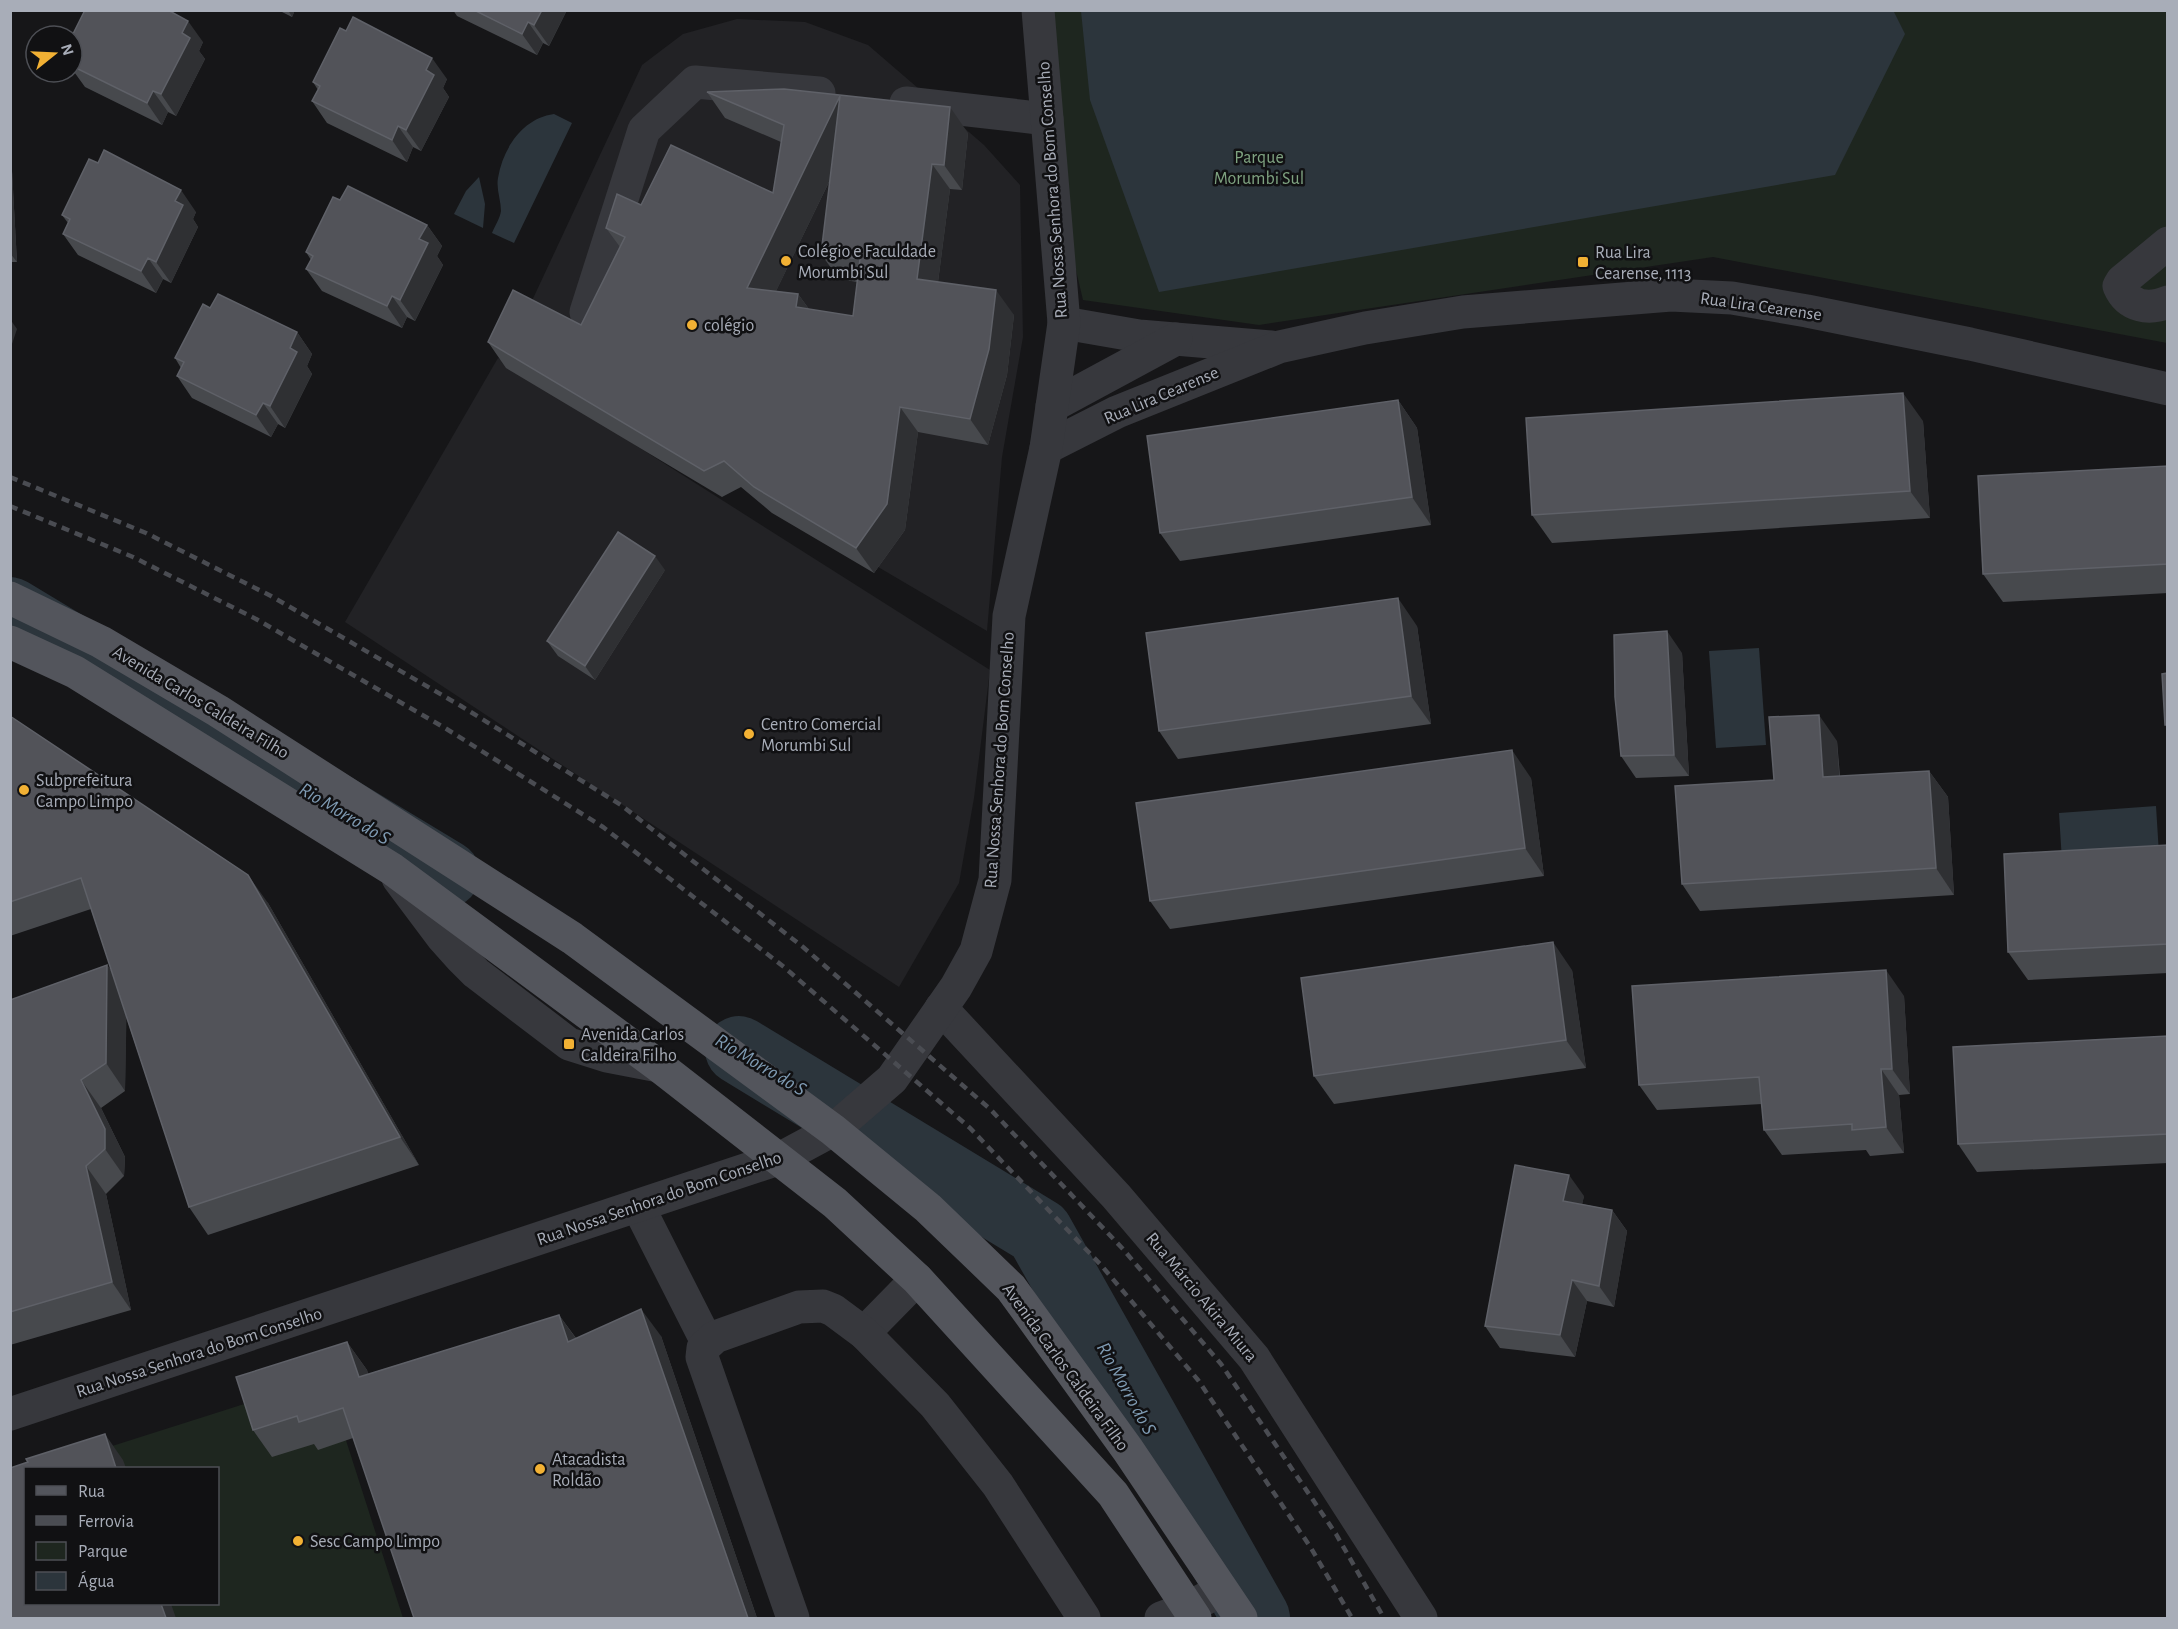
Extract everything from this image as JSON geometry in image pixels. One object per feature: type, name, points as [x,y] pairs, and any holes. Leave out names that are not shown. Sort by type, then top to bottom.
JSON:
[{"type":"main road","name":"Avenida Carlos Caldeira Filho","points":[[10,598],[101,642],[378,811],[572,938],[833,1130],[928,1208],[1011,1288],[1128,1450],[1241,1618]]},
{"type":"main road","points":[[10,642],[75,672],[392,869],[781,1158],[835,1203],[917,1279],[1113,1494],[1182,1615]]},
{"type":"street","name":"Rua Nossa Senhora do Bom Conselho","points":[[10,1414],[781,1158],[833,1130],[892,1079],[941,1008],[976,951],[994,880],[1009,616],[1046,448],[1064,323],[1039,19]]},
{"type":"street","points":[[586,312],[644,130],[695,82],[846,96]]},
{"type":"street","points":[[882,100],[1047,119]]},
{"type":"street","points":[[2168,243],[2119,286],[2128,300],[2140,305],[2156,307],[2168,302]]},
{"type":"street","name":"Rua Lira Cearense","points":[[1046,448],[1117,412],[1279,347],[1365,328],[1463,312],[1671,295],[1732,298],[1807,311],[1970,344],[2168,389]]},
{"type":"street","name":"Rua Lira Cearense","points":[[1064,323],[1139,336],[1279,347]]},
{"type":"street","points":[[1052,406],[1176,339]]},
{"type":"street","name":"Rua Márcio Akira Miura","points":[[941,1008],[1116,1196],[1254,1358],[1421,1618]]},
{"type":"street","points":[[638,1206],[707,1342],[702,1357],[793,1618]]},
{"type":"street","points":[[864,1333],[917,1279]]},
{"type":"street","points":[[707,1342],[799,1307],[823,1306],[864,1333],[935,1405],[998,1485],[1084,1618]]},
{"type":"street","points":[[1182,1615],[1221,1590]]},
{"type":"shaded area","name":"Colégio e Faculdade Morumbi Sul","points":[[737,19],[805,22],[868,45],[984,145],[1020,185],[1023,337],[1002,457],[987,631],[509,350],[642,65],[683,34]]},
{"type":"shaded area","name":"Centro Comercial Morumbi Sul","points":[[498,358],[990,670],[974,798],[959,883],[899,987],[345,622]]},
{"type":"green space","name":"Parque Morumbi Sul","points":[[1048,11],[2167,11],[2167,343],[1713,257],[1259,325],[1083,300],[1060,202]]},
{"type":"green space","name":"Sesc Campo Limpo","points":[[326,1378],[403,1618],[11,1618],[10,1479],[24,1588],[24,1605],[219,1605],[219,1467],[46,1467]]},
{"type":"water","points":[[1893,10],[1905,34],[1835,175],[1159,292],[1090,100],[1081,11]]},
{"type":"water","points":[[554,114],[572,123],[514,243],[492,233],[501,211],[498,182],[504,156],[516,136],[524,128],[533,121]]},
{"type":"water","points":[[479,177],[485,204],[483,228],[454,214],[466,191]]},
{"type":"water","points":[[1759,648],[1766,745],[1716,748],[1709,651]]},
{"type":"water","points":[[2156,806],[2159,854],[2062,861],[2059,813]]},
{"type":"building","points":[[85,10],[168,10],[188,21],[182,33],[190,38],[161,94],[153,91],[147,103],[84,72],[84,24],[78,24]]},
{"type":"building","points":[[474,10],[542,10],[534,25],[528,22],[522,34]]},
{"type":"building","points":[[353,17],[432,58],[426,70],[434,75],[406,130],[398,126],[392,140],[312,101],[320,86],[313,82],[340,28],[346,31]]},
{"type":"building","points":[[784,89],[950,107],[944,165],[932,164],[917,279],[996,290],[989,349],[970,419],[900,407],[887,504],[856,548],[754,487],[724,461],[704,471],[488,342],[513,290],[581,325],[625,237],[606,228],[617,194],[641,205],[671,145],[773,193],[784,125],[707,92]],"holes":[[[840,96],[821,254],[860,259],[853,316],[796,307],[798,294],[747,288]]]},
{"type":"building","points":[[104,150],[181,190],[175,201],[183,205],[156,262],[148,258],[141,271],[63,234],[70,219],[62,215],[89,159],[98,163]]},
{"type":"building","points":[[348,186],[427,225],[419,239],[428,243],[400,300],[392,296],[387,306],[306,269],[313,256],[306,252],[333,197],[340,200]]},
{"type":"building","points":[[218,294],[297,332],[290,348],[297,352],[270,406],[263,403],[256,415],[177,376],[184,362],[175,358],[203,304],[210,308]]},
{"type":"building","points":[[1903,393],[1910,491],[1532,515],[1526,418]]},
{"type":"building","points":[[1398,400],[1412,497],[1160,533],[1147,436]]},
{"type":"building","points":[[2168,466],[2168,564],[1983,574],[1978,476]]},
{"type":"building","points":[[618,532],[655,556],[585,666],[547,641]]},
{"type":"building","points":[[1398,598],[1411,696],[1159,731],[1146,633]]},
{"type":"building","points":[[1667,631],[1674,755],[1621,756],[1615,697],[1614,635]]},
{"type":"building","points":[[2168,673],[2168,725],[2165,725],[2162,674]]},
{"type":"building","points":[[1819,715],[1823,777],[1929,771],[1936,868],[1682,884],[1675,786],[1774,780],[1769,717]]},
{"type":"building","points":[[10,716],[248,875],[400,1137],[189,1207],[81,878],[10,902]]},
{"type":"building","points":[[1512,750],[1525,848],[1150,901],[1136,803]]},
{"type":"building","points":[[2168,845],[2168,944],[2008,952],[2004,854]]},
{"type":"building","points":[[1553,942],[1566,1040],[1314,1076],[1301,978]]},
{"type":"building","points":[[107,965],[106,1063],[81,1080],[105,1129],[105,1149],[86,1166],[112,1282],[10,1312],[10,1000]]},
{"type":"building","points":[[1886,970],[1892,1069],[1881,1069],[1886,1127],[1852,1130],[1852,1124],[1764,1130],[1759,1077],[1639,1085],[1632,986]]},
{"type":"building","points":[[2168,1036],[2168,1134],[1958,1144],[1953,1047]]},
{"type":"building","points":[[1515,1165],[1569,1175],[1563,1201],[1612,1210],[1599,1286],[1572,1280],[1560,1335],[1485,1326]]},
{"type":"building","name":"Atacadista Roldão","points":[[641,1309],[748,1618],[414,1618],[343,1408],[299,1422],[297,1416],[253,1430],[236,1377],[347,1342],[359,1377],[559,1315],[568,1342]]},
{"type":"building","points":[[105,1434],[116,1467],[24,1467],[24,1605],[161,1605],[166,1618],[10,1618],[10,1468],[28,1462],[26,1459]]},
{"type":"waterway","name":"Rio Morro do S","points":[[10,611],[446,874]]},
{"type":"waterway","name":"Rio Morro do S","points":[[739,1050],[1039,1232],[1256,1618]]},
{"type":"railway","points":[[10,477],[146,533],[271,596],[461,706],[621,805],[803,947],[990,1109],[1122,1248],[1221,1364],[1336,1534],[1384,1618]]},
{"type":"railway","points":[[10,506],[133,557],[256,619],[445,728],[603,827],[784,967],[970,1128],[1101,1265],[1198,1380],[1311,1548],[1352,1618]]},
{"type":"place","name":"Colégio e Faculdade Morumbi Sul","points":[[786,261]]},
{"type":"place","name":"Rua Lira Cearense, 1113","points":[[1583,262]]},
{"type":"place","name":"colégio","points":[[692,325]]},
{"type":"place","name":"Centro Comercial Morumbi Sul","points":[[749,734]]},
{"type":"place","name":"Subprefeitura Campo Limpo","points":[[24,790]]},
{"type":"place","name":"Avenida Carlos Caldeira Filho","points":[[569,1044]]},
{"type":"place","name":"Atacadista Roldão","points":[[540,1469]]},
{"type":"place","name":"Sesc Campo Limpo","points":[[298,1541]]}]
